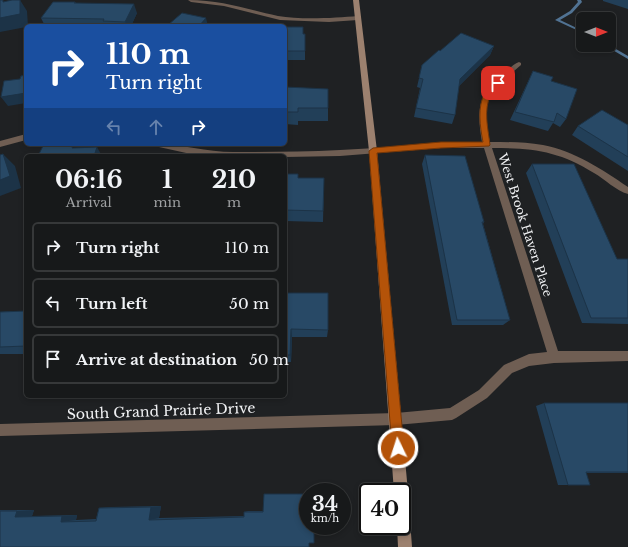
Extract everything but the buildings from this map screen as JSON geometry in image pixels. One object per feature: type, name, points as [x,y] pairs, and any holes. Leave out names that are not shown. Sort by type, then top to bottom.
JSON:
[{"type":"street","points":[[191,0],[224,4],[280,18],[329,20],[358,18]]},
{"type":"street","points":[[356,0],[373,151],[400,483]]},
{"type":"street","name":"West Brook Haven Place","points":[[519,64],[488,92],[484,107],[483,122],[487,145],[554,357]]},
{"type":"street","points":[[0,144],[24,138]]},
{"type":"street","points":[[286,154],[340,153],[441,145],[523,145],[544,148],[574,158],[598,171],[628,191]]},
{"type":"street","points":[[168,146],[200,153],[216,154]]},
{"type":"street","name":"South Grand Prairie Drive","points":[[0,430],[396,419],[452,414],[483,394],[508,369],[529,360],[554,357],[628,356]]},
{"type":"street","points":[[404,535],[405,547]]},
{"type":"waterway","points":[[576,29],[557,20],[571,12],[580,2],[579,0]]},
{"type":"waterway","points":[[616,51],[628,58]]},
{"type":"route","points":[[398,448],[373,151],[441,145],[487,145],[483,122],[484,107],[488,92],[498,83]]}]
